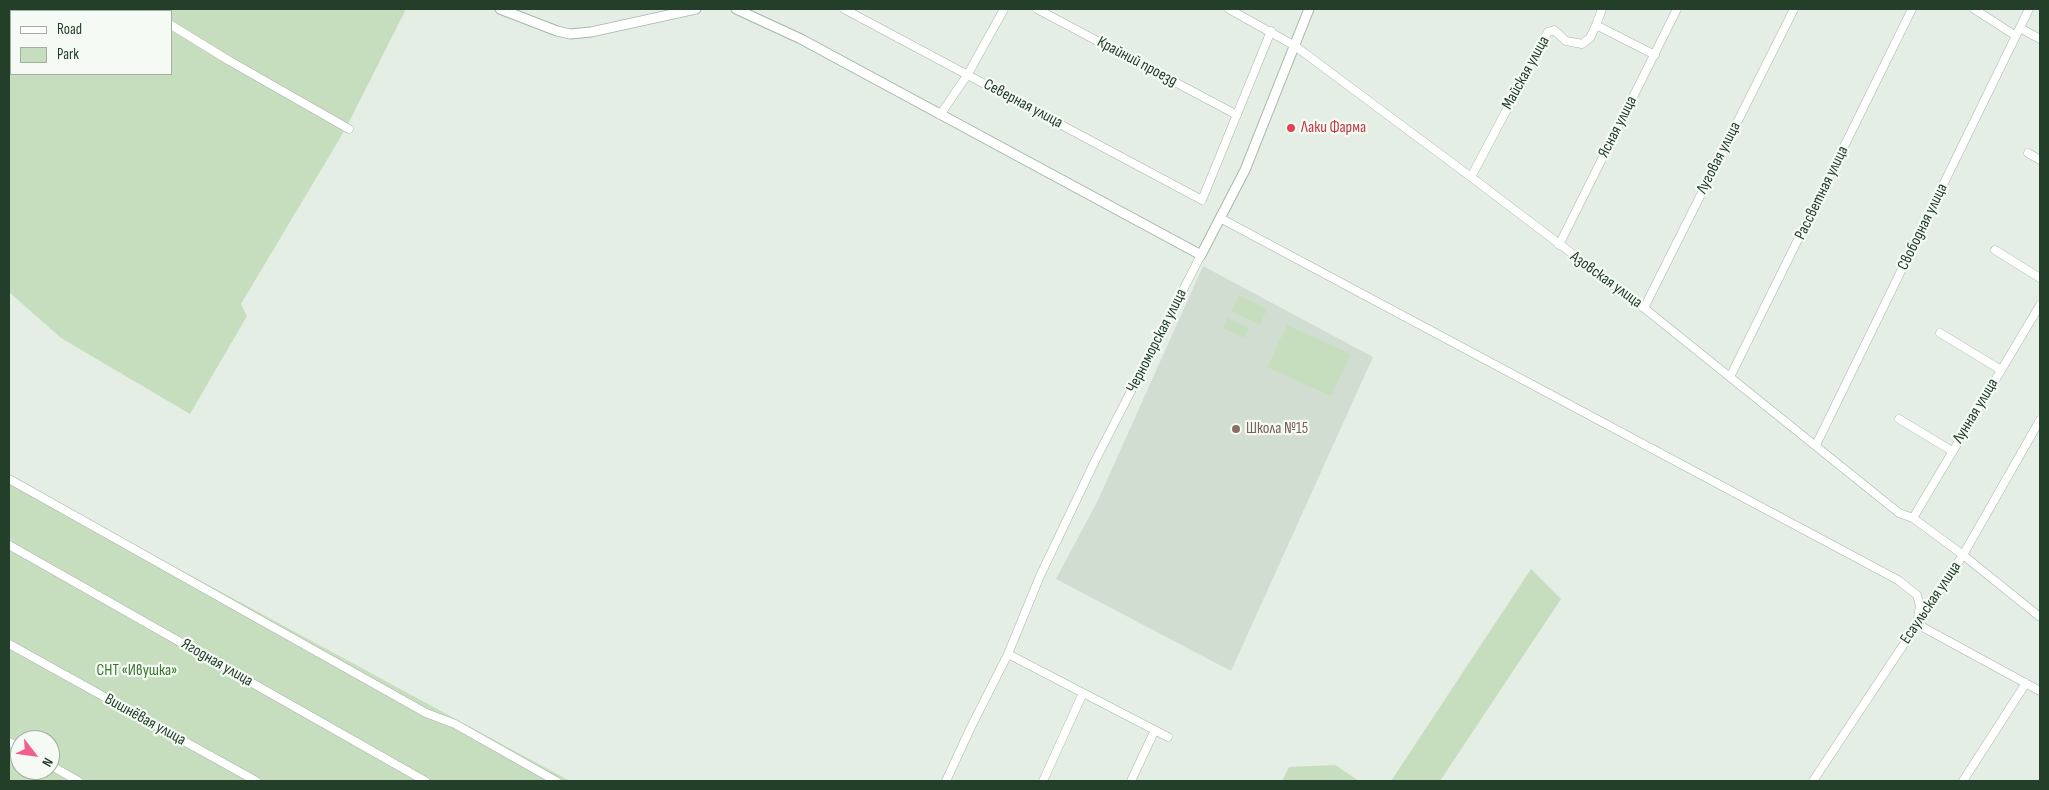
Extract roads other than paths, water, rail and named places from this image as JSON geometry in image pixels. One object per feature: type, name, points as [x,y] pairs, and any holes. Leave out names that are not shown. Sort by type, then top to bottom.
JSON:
[{"type":"street","points":[[500,9],[557,31],[570,34],[590,32],[696,9]]},
{"type":"street","points":[[736,9],[801,39],[1201,255],[1245,170],[1309,9]]},
{"type":"street","name":"Северная улица","points":[[844,9],[1202,200],[1237,115]]},
{"type":"street","points":[[940,114],[968,74],[1004,9]]},
{"type":"street","name":"Крайний проезд","points":[[1038,9],[1237,115]]},
{"type":"street","name":"Азовская улица","points":[[1229,9],[1295,46],[1471,177],[1644,308],[1899,512],[1913,518],[1963,555],[2040,617]]},
{"type":"street","points":[[1602,9],[1596,24],[1655,55]]},
{"type":"street","name":"Ясная улица","points":[[1559,245],[1677,9]]},
{"type":"street","name":"Луговая улица","points":[[1644,308],[1794,9]]},
{"type":"street","name":"Рассветная улица","points":[[1730,376],[1912,9]]},
{"type":"street","points":[[1974,9],[2016,36]]},
{"type":"street","name":"Свободная улица","points":[[1816,445],[2029,9]]},
{"type":"street","name":"Майская улица","points":[[1471,177],[1548,32],[1554,30],[1566,41],[1582,44],[1590,38],[1596,24]]},
{"type":"street","points":[[172,26],[349,129]]},
{"type":"street","points":[[2020,28],[2040,39]]},
{"type":"street","points":[[1237,115],[1271,31]]},
{"type":"street","points":[[2028,153],[2040,160]]},
{"type":"street","points":[[1220,218],[1898,580],[1917,595],[1920,606],[1917,624],[2040,691]]},
{"type":"street","points":[[1995,250],[2040,278]]},
{"type":"street","name":"Черноморская улица","points":[[946,781],[970,727],[1008,654],[1040,576],[1112,428],[1201,255]]},
{"type":"street","name":"Лунная улица","points":[[1913,518],[2040,305]]},
{"type":"street","points":[[1940,333],[2001,370]]},
{"type":"street","points":[[1899,419],[1952,452]]},
{"type":"street","name":"Есаульская улица","points":[[1813,781],[1963,555],[2040,420]]},
{"type":"street","points":[[9,479],[419,710],[454,724],[556,781]]},
{"type":"street","name":"Ягодная улица","points":[[9,544],[425,781]]},
{"type":"street","name":"Вишнёвая улица","points":[[9,644],[256,781]]},
{"type":"street","points":[[1008,654],[1168,736]]},
{"type":"street","points":[[1963,781],[2026,683]]},
{"type":"street","points":[[1043,781],[1084,693]]},
{"type":"street","points":[[1131,781],[1155,730]]},
{"type":"street","points":[[60,771],[78,781]]},
{"type":"place","name":"Лаки Фарма","points":[[1291,128]]},
{"type":"place","name":"Школа №15","points":[[1236,429]]},
{"type":"park label","name":"СНТ «Ивушка»","points":[[137,671]]}]
